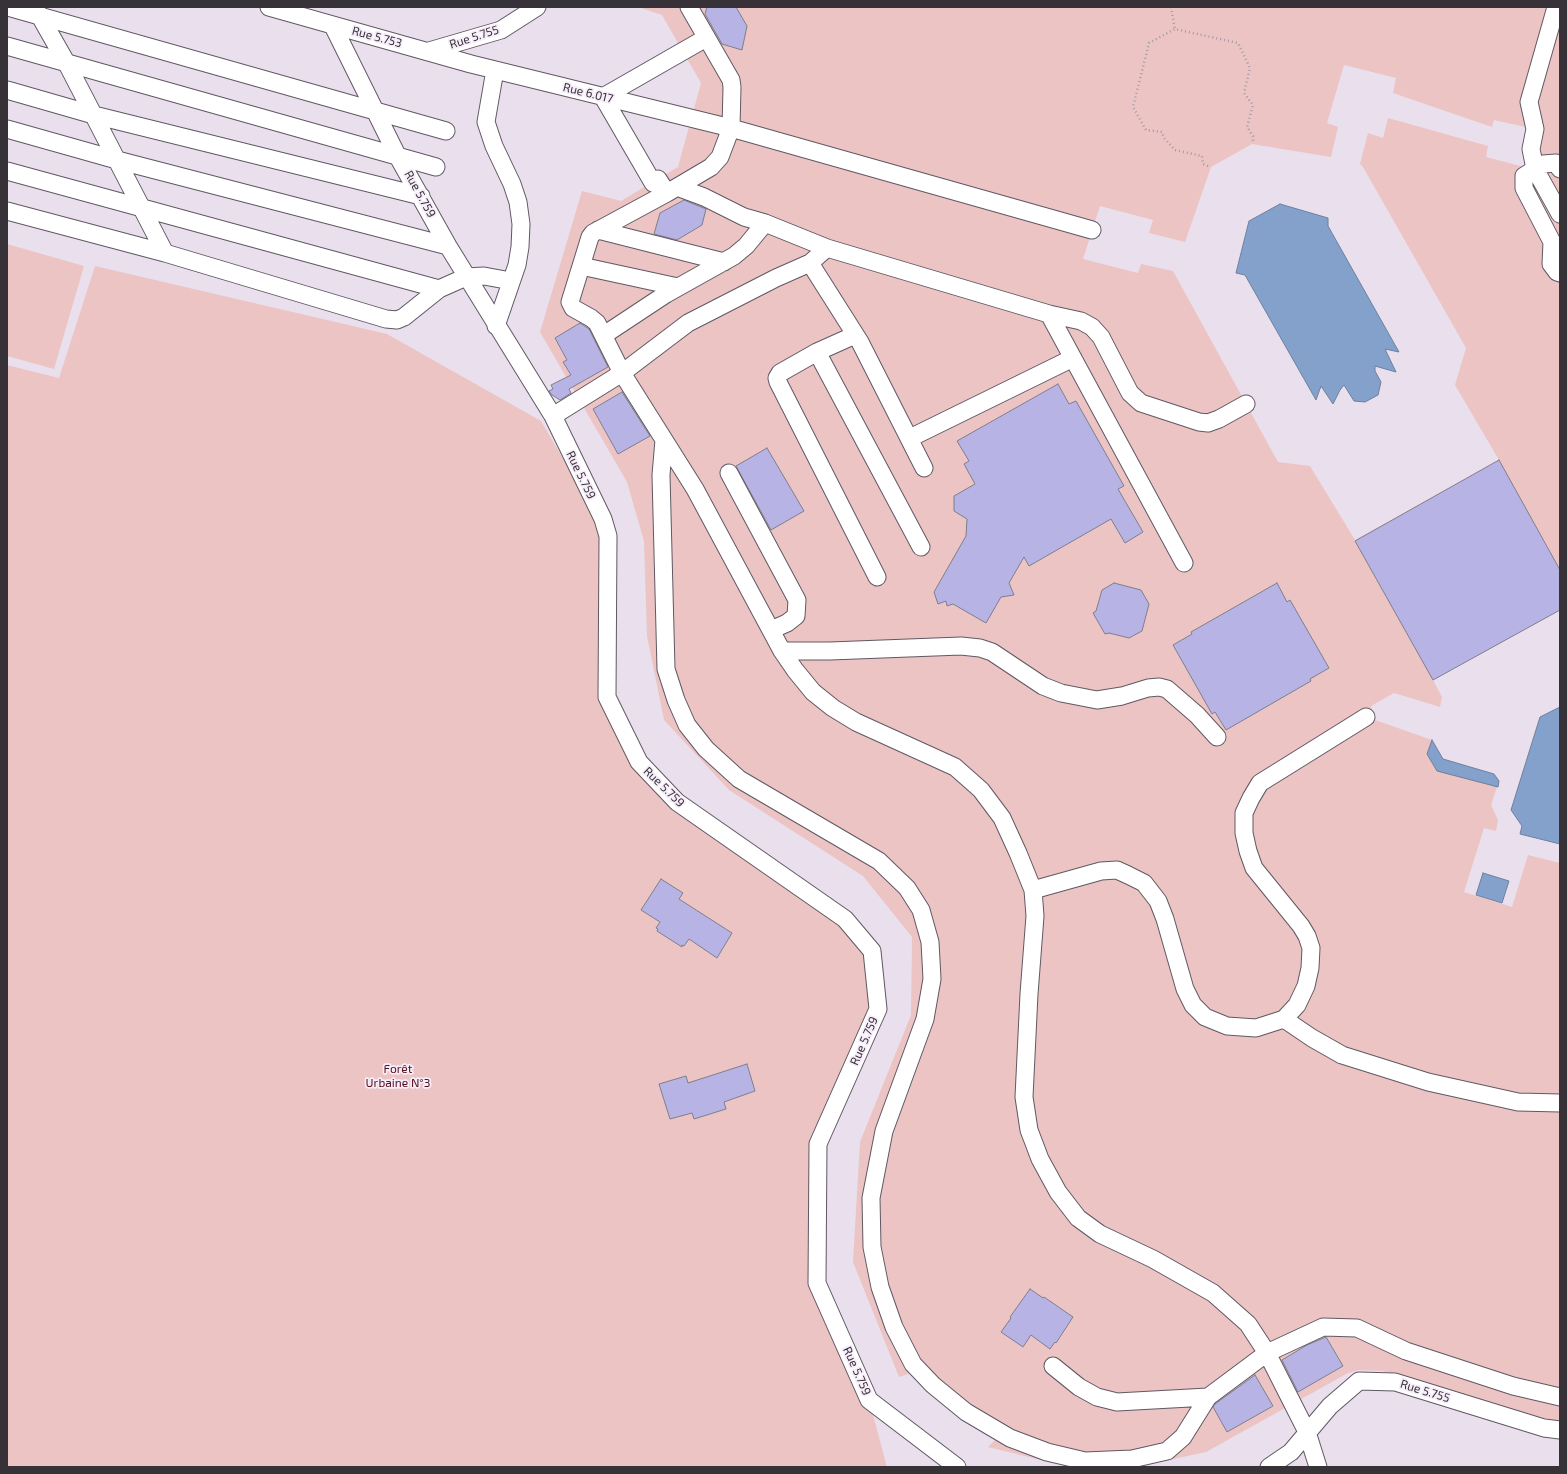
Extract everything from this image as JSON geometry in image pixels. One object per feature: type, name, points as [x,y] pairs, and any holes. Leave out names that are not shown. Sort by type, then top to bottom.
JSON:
[{"type":"street","points":[[8,7],[37,11],[446,131]]},
{"type":"street","name":"Rue 5.753","points":[[269,7],[490,69]]},
{"type":"street","name":"Rue 5.755","points":[[429,51],[501,30],[537,7]]},
{"type":"street","points":[[689,7],[731,80],[731,128],[720,157],[711,168],[664,186],[598,230],[590,237],[570,302],[571,306],[597,323],[622,373],[695,489],[782,651],[813,692],[856,722],[955,767],[981,790],[1002,818],[1033,890],[1035,916],[1029,994],[1024,1097],[1029,1130],[1040,1159],[1058,1192],[1078,1218],[1100,1234],[1153,1259],[1213,1293],[1248,1324],[1267,1352],[1307,1432],[1318,1467]]},
{"type":"street","points":[[1556,7],[1529,102],[1535,129],[1531,149],[1535,169],[1560,214]]},
{"type":"street","points":[[37,11],[66,62],[165,253]]},
{"type":"street","name":"Rue 5.759","points":[[333,26],[397,155],[448,246],[496,326],[553,416],[603,519],[608,536],[607,697],[639,762],[677,802],[845,919],[872,951],[878,1009],[818,1144],[817,1283],[869,1400],[957,1467]]},
{"type":"street","points":[[706,38],[603,97],[664,186],[704,197],[744,217],[765,223],[827,248],[1049,314],[1080,321],[1092,327],[1101,337],[1130,393],[1141,403],[1199,422],[1208,423],[1219,419],[1246,404]]},
{"type":"street","points":[[7,46],[436,167]]},
{"type":"street","points":[[490,69],[486,122],[494,146],[512,184],[518,202],[521,224],[520,247],[517,265],[496,326]]},
{"type":"street","name":"Rue 6.017","points":[[490,69],[731,128],[1092,230]]},
{"type":"street","points":[[7,90],[94,115],[420,196]]},
{"type":"street","points":[[7,129],[117,160],[448,246]]},
{"type":"street","points":[[1560,169],[1556,162],[1543,164],[1524,176],[1524,188],[1552,242],[1551,264],[1557,272],[1560,273]]},
{"type":"street","points":[[7,171],[439,289]]},
{"type":"street","points":[[7,211],[165,253],[386,319],[398,320],[404,317],[439,289],[466,276],[484,276],[511,281]]},
{"type":"street","points":[[604,335],[678,288],[724,262],[746,246],[765,223]]},
{"type":"street","points":[[598,230],[724,262]]},
{"type":"street","points":[[553,416],[622,373],[688,323],[776,278],[810,263],[827,248]]},
{"type":"street","points":[[810,263],[855,335],[910,438],[924,468]]},
{"type":"street","points":[[581,266],[678,288]]},
{"type":"street","points":[[1049,314],[1184,563]]},
{"type":"street","points":[[855,335],[817,352],[780,373],[778,382],[877,577]]},
{"type":"street","points":[[817,352],[921,547]]},
{"type":"street","points":[[910,438],[1073,358]]},
{"type":"street","points":[[664,440],[661,475],[666,669],[676,700],[687,725],[706,749],[739,778],[879,861],[907,888],[921,910],[930,942],[932,979],[925,1019],[884,1131],[871,1198],[872,1247],[880,1287],[894,1327],[913,1364],[933,1385],[966,1412],[1010,1438],[1047,1452],[1085,1461],[1132,1460],[1167,1451],[1183,1437],[1208,1397],[1267,1352],[1323,1327],[1357,1328],[1406,1351],[1513,1386],[1560,1397]]},
{"type":"street","points":[[729,473],[797,600],[796,616],[787,623],[771,630]]},
{"type":"street","points":[[782,651],[830,651],[961,646],[980,648],[992,652],[1043,686],[1061,693],[1097,700],[1122,696],[1148,688],[1159,687],[1167,689],[1197,715],[1217,737]]},
{"type":"street","points":[[1033,890],[1101,871],[1117,870],[1128,875],[1144,884],[1158,901],[1165,919],[1185,989],[1193,1005],[1205,1017],[1227,1026],[1256,1028],[1284,1019],[1297,1005],[1306,986],[1310,968],[1311,948],[1307,936],[1301,926],[1254,868],[1244,833],[1244,813],[1250,798],[1260,783],[1366,717]]},
{"type":"street","points":[[1284,1019],[1312,1038],[1342,1054],[1428,1082],[1518,1102],[1560,1103]]},
{"type":"street","points":[[1053,1366],[1079,1387],[1097,1397],[1117,1402],[1208,1397]]},
{"type":"street","name":"Rue 5.755","points":[[1307,1432],[1330,1406],[1359,1381],[1395,1382],[1544,1428],[1560,1430]]},
{"type":"street","points":[[1269,1467],[1291,1452],[1307,1432]]},
{"type":"path","points":[[1171,7],[1175,29]]},
{"type":"path","points":[[1208,166],[1203,164],[1202,156],[1175,150],[1164,138],[1162,132],[1146,130],[1133,107],[1149,43],[1175,29],[1238,43],[1250,68],[1244,93],[1253,105],[1247,127],[1253,136],[1253,142]]},
{"type":"green space","points":[[638,7],[1560,7],[1560,610],[1433,680],[1442,697],[1440,707],[1394,693],[1371,706],[1375,720],[1432,740],[1443,759],[1494,774],[1499,781],[1491,805],[1498,820],[1496,831],[1484,828],[1464,892],[1512,907],[1528,855],[1560,863],[1560,1421],[1544,1420],[1383,1371],[1359,1370],[1348,1373],[1206,1452],[1136,1467],[1070,1467],[988,1447],[996,1439],[911,1373],[899,1377],[853,1262],[860,1142],[911,1015],[912,937],[863,876],[729,790],[664,720],[647,636],[644,541],[627,482],[540,332],[582,191],[621,201],[678,167],[701,83],[662,15]],"holes":[[[1344,65],[1396,78],[1393,93],[1492,127],[1494,120],[1535,129],[1528,168],[1486,157],[1488,146],[1388,118],[1383,138],[1368,133],[1360,164],[1466,348],[1455,385],[1499,460],[1355,540],[1310,466],[1278,462],[1173,271],[1141,264],[1138,273],[1083,259],[1100,206],[1153,220],[1149,233],[1185,242],[1211,167],[1252,144],[1331,157],[1338,127],[1327,123]]]},
{"type":"green space","points":[[7,244],[84,266],[54,369],[7,356]]},
{"type":"green space","name":"Forêt Urbaine N°3","points":[[95,266],[387,334],[541,421],[608,536],[607,697],[639,762],[677,802],[845,919],[872,951],[878,1009],[818,1144],[817,1283],[869,1400],[887,1467],[7,1467],[7,365],[59,378]]},
{"type":"water","points":[[1280,204],[1328,218],[1328,226],[1399,352],[1385,349],[1396,372],[1375,366],[1375,371],[1381,382],[1378,395],[1365,402],[1354,401],[1344,385],[1333,404],[1321,386],[1316,400],[1245,275],[1236,273],[1249,221]]},
{"type":"water","points":[[1560,707],[1560,844],[1520,834],[1522,826],[1511,810],[1540,717]]},
{"type":"water","points":[[1432,740],[1443,759],[1494,774],[1499,781],[1498,787],[1437,771],[1427,754]]},
{"type":"water","points":[[1483,873],[1509,881],[1502,903],[1476,895]]},
{"type":"building","points":[[707,7],[736,7],[747,26],[742,50],[722,44],[705,14]]},
{"type":"building","points":[[684,200],[706,209],[702,225],[677,240],[654,234],[660,213]]},
{"type":"building","points":[[580,323],[589,329],[608,367],[569,389],[571,393],[560,400],[549,391],[553,389],[551,385],[571,375],[563,362],[567,360],[555,338]]},
{"type":"building","points":[[1058,384],[1069,404],[1076,401],[1124,486],[1118,489],[1143,532],[1125,543],[1111,519],[1029,566],[1024,557],[1009,583],[1014,595],[1001,597],[986,623],[953,604],[947,606],[946,601],[938,604],[934,592],[966,536],[967,519],[954,511],[954,496],[975,484],[964,464],[969,461],[957,441]]},
{"type":"building","points":[[622,392],[650,436],[618,454],[593,409]]},
{"type":"building","points":[[767,448],[804,511],[771,530],[736,466]]},
{"type":"building","points":[[1499,460],[1560,570],[1560,610],[1433,680],[1355,541]]},
{"type":"building","points":[[1114,583],[1141,590],[1149,604],[1142,631],[1129,638],[1109,633],[1105,634],[1093,613],[1096,611],[1102,590]]},
{"type":"building","points":[[1277,583],[1287,602],[1290,600],[1329,668],[1310,679],[1311,681],[1226,730],[1215,712],[1212,714],[1173,645],[1192,634],[1191,632]]},
{"type":"building","points":[[661,879],[683,893],[679,899],[732,933],[717,958],[689,939],[684,946],[682,945],[682,947],[657,931],[658,929],[656,928],[660,922],[641,910]]},
{"type":"building","points":[[747,1064],[755,1091],[724,1102],[726,1109],[694,1119],[692,1113],[670,1119],[659,1084],[686,1076],[688,1083]]},
{"type":"building","points":[[1030,1289],[1073,1317],[1056,1343],[1055,1342],[1050,1349],[1031,1335],[1023,1347],[1001,1332]]},
{"type":"building","points":[[1326,1337],[1343,1366],[1298,1392],[1282,1360],[1307,1345]]},
{"type":"building","points":[[1255,1375],[1273,1406],[1227,1432],[1213,1407]]}]
